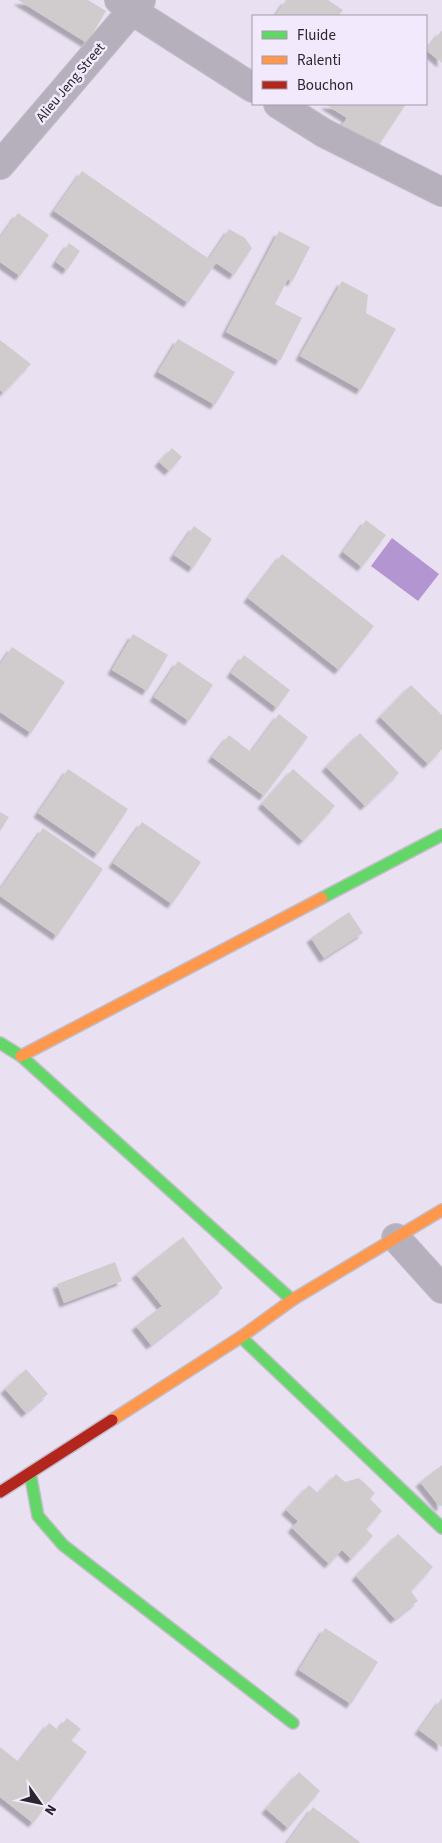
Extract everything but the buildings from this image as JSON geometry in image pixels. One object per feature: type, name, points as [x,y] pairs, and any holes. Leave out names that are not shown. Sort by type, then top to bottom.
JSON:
[{"type":"street","points":[[131,3],[252,87]]},
{"type":"street","name":"Alieu Jeng Street","points":[[0,165],[131,3]]},
{"type":"street","points":[[280,105],[324,133],[442,192]]},
{"type":"street","points":[[21,1056],[442,835]]},
{"type":"street","points":[[0,1043],[21,1056],[292,1300]]},
{"type":"street","points":[[0,1492],[241,1337],[292,1300],[442,1210]]},
{"type":"street","points":[[396,1238],[442,1289]]},
{"type":"street","points":[[241,1337],[442,1528]]},
{"type":"street","points":[[30,1472],[38,1516],[63,1545],[293,1723]]},
{"type":"shaded area","points":[[392,538],[439,574],[418,601],[371,566]]},
{"type":"traffic: fast","points":[[322,898],[442,835]]},
{"type":"traffic: fast","points":[[0,1043],[21,1056],[292,1300]]},
{"type":"traffic: fast","points":[[241,1337],[442,1528]]},
{"type":"traffic: fast","points":[[30,1473],[38,1516],[63,1545],[293,1723]]},
{"type":"traffic: slow","points":[[21,1056],[322,898]]},
{"type":"traffic: slow","points":[[112,1420],[241,1337],[292,1300],[442,1210]]},
{"type":"traffic: jam","points":[[0,1492],[112,1420]]}]
